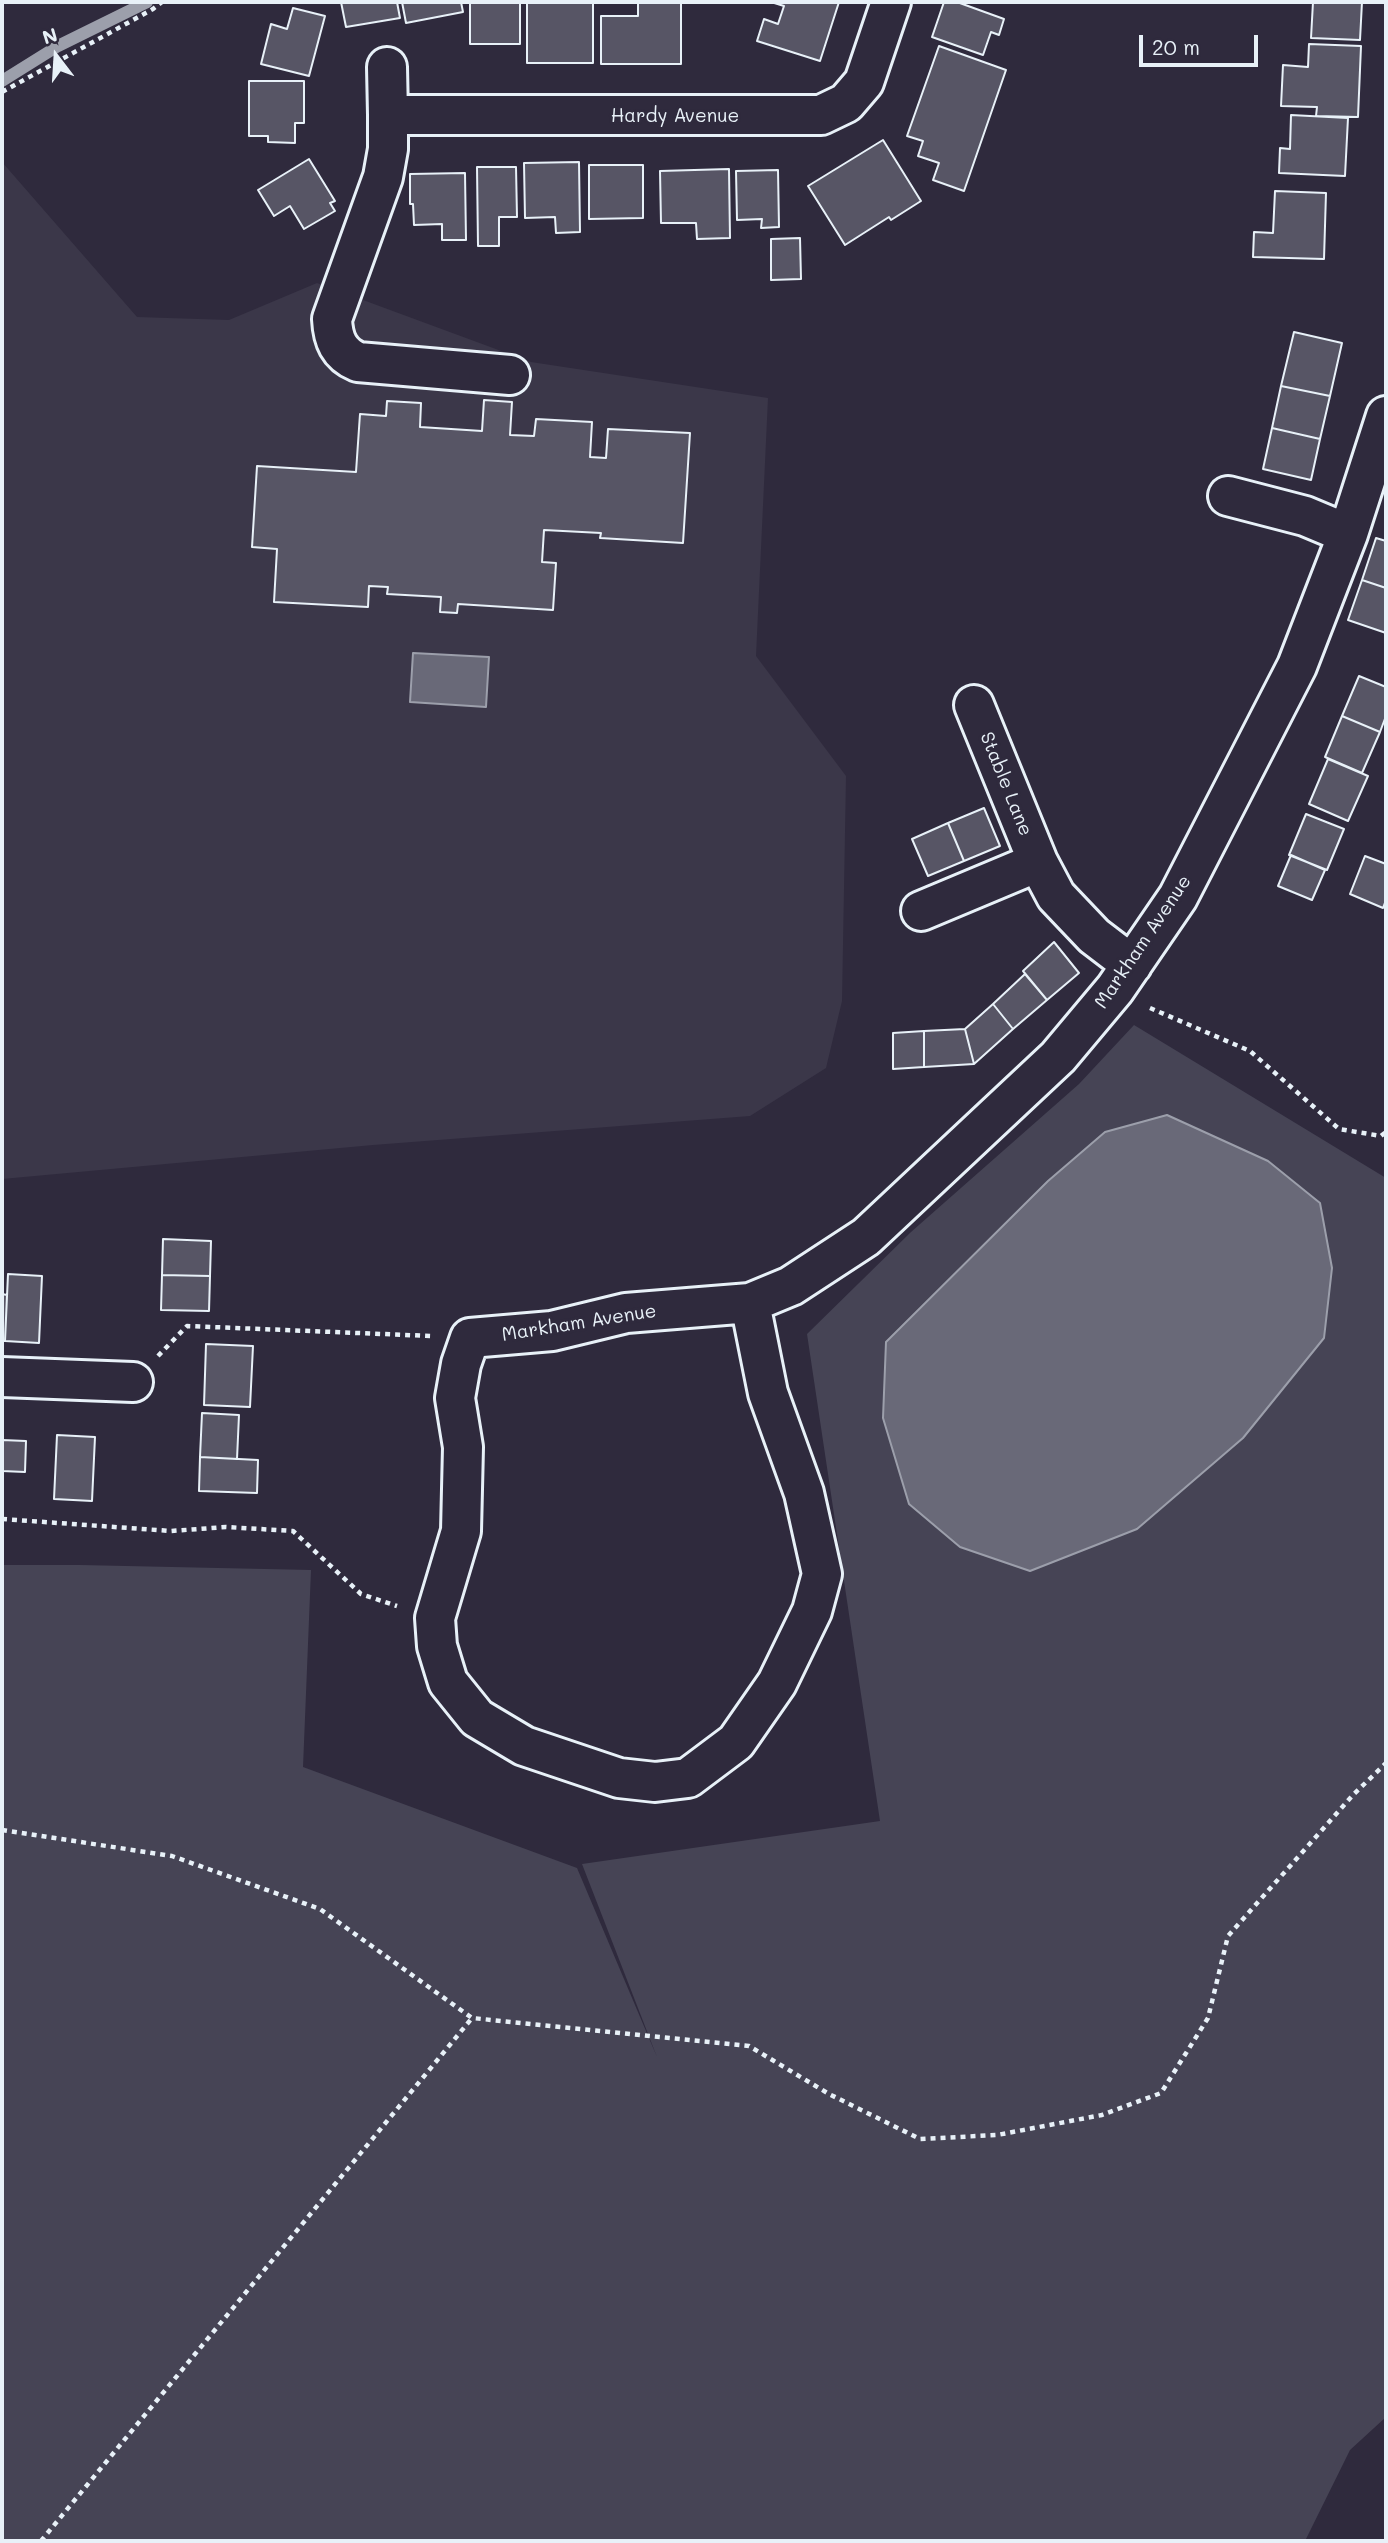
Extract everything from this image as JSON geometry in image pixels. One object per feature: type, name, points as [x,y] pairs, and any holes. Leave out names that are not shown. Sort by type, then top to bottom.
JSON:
[{"type":"street","name":"Hardy Avenue","points":[[388,115],[821,115],[846,103],[864,82],[891,2]]},
{"type":"street","points":[[387,67],[388,149],[383,177],[332,319],[338,346],[346,357],[358,362],[510,375]]},
{"type":"street","name":"Markham Avenue","points":[[470,1338],[552,1331],[626,1313],[750,1303],[791,1286],[866,1237],[1058,1057],[1123,977],[1178,897],[1291,678],[1348,534],[1385,422]]},
{"type":"street","points":[[1228,496],[1305,516],[1348,534]]},
{"type":"street","name":"Stable Lane","points":[[974,705],[1038,862],[1056,896],[1094,936],[1123,977]]},
{"type":"street","points":[[921,911],[1038,862]]},
{"type":"street","points":[[470,1338],[461,1364],[455,1398],[463,1447],[461,1531],[435,1618],[437,1646],[448,1682],[477,1718],[524,1746],[619,1778],[655,1782],[688,1778],[736,1742],[778,1683],[812,1611],[822,1574],[804,1493],[768,1393],[750,1303]]},
{"type":"street","points":[[2,1377],[133,1382]]},
{"type":"path","points":[[2,92],[162,2]]},
{"type":"path","points":[[1123,977],[1153,1010],[1250,1051],[1339,1129],[1381,1136],[1386,1132]]},
{"type":"path","points":[[133,1382],[187,1326],[470,1338]]},
{"type":"path","points":[[2,1518],[171,1531],[226,1527],[293,1531],[361,1594],[435,1618]]},
{"type":"path","points":[[2,1830],[172,1856],[320,1909],[472,2018],[749,2046],[829,2094],[920,2139],[997,2135],[1102,2115],[1161,2093],[1208,2018],[1228,1936],[1353,1795],[1386,1763]]},
{"type":"path","points":[[41,2541],[472,2018]]},
{"type":"shaded area","points":[[2,162],[137,317],[229,320],[317,283],[531,362],[768,398],[756,656],[846,776],[842,1001],[826,1068],[750,1116],[373,1145],[2,1179]]},
{"type":"shaded area","points":[[1134,1025],[1386,1178],[1386,2417],[1350,2450],[1305,2541],[2,2541],[2,1565],[311,1570],[303,1767],[577,1868],[657,2057],[582,1864],[880,1821],[807,1334],[911,1232],[1079,1084]]},
{"type":"water","points":[[413,653],[489,657],[486,707],[410,702]]},
{"type":"water","points":[[1167,1115],[1268,1161],[1320,1203],[1332,1268],[1324,1338],[1243,1438],[1137,1529],[1030,1571],[960,1547],[909,1504],[883,1418],[886,1342],[1048,1181],[1105,1132]]},
{"type":"building","points":[[341,2],[397,2],[400,18],[346,27]]},
{"type":"building","points":[[402,2],[461,2],[463,12],[406,23]]},
{"type":"building","points":[[470,2],[520,2],[520,44],[470,44]]},
{"type":"building","points":[[527,2],[593,2],[593,63],[527,63]]},
{"type":"building","points":[[638,2],[681,2],[681,64],[601,64],[601,16],[638,16]]},
{"type":"building","points":[[771,2],[839,2],[820,61],[757,41],[764,19],[778,24],[784,6]]},
{"type":"building","points":[[944,2],[957,2],[1004,19],[999,35],[991,32],[983,55],[932,37]]},
{"type":"building","points":[[1313,2],[1362,2],[1360,40],[1311,38]]},
{"type":"building","points":[[293,8],[325,16],[309,76],[261,64],[271,24],[287,29]]},
{"type":"building","points":[[1309,44],[1361,46],[1358,117],[1316,116],[1317,107],[1281,106],[1283,65],[1308,67]]},
{"type":"building","points":[[939,46],[1006,70],[964,191],[933,180],[939,163],[918,156],[923,141],[907,136]]},
{"type":"building","points":[[249,81],[304,81],[304,123],[295,123],[295,143],[268,142],[268,136],[249,136]]},
{"type":"building","points":[[1291,115],[1348,118],[1345,176],[1279,173],[1280,148],[1290,149]]},
{"type":"building","points":[[883,140],[921,201],[891,220],[889,217],[845,245],[808,186]]},
{"type":"building","points":[[309,159],[335,201],[330,203],[335,211],[304,229],[290,206],[274,216],[258,190]]},
{"type":"building","points":[[579,162],[580,232],[556,233],[555,217],[525,218],[524,163]]},
{"type":"building","points":[[589,165],[643,165],[643,218],[589,219]]},
{"type":"building","points":[[477,167],[516,167],[517,217],[499,217],[499,246],[478,246]]},
{"type":"building","points":[[729,169],[730,238],[697,239],[696,223],[661,223],[660,171]]},
{"type":"building","points":[[778,170],[779,227],[761,228],[762,219],[737,220],[736,171]]},
{"type":"building","points":[[465,173],[466,240],[442,240],[442,224],[414,225],[413,204],[410,204],[410,174]]},
{"type":"building","points":[[1275,191],[1326,193],[1324,259],[1253,257],[1254,232],[1273,233]]},
{"type":"building","points":[[800,238],[801,279],[771,280],[771,239]]},
{"type":"building","points":[[1294,332],[1342,343],[1330,396],[1281,386]]},
{"type":"building","points":[[1281,386],[1330,396],[1320,439],[1272,428]]},
{"type":"building","points":[[484,400],[512,402],[510,435],[534,436],[536,419],[592,422],[590,457],[606,458],[608,429],[690,433],[683,543],[600,538],[601,533],[544,530],[542,562],[556,563],[553,610],[458,604],[457,613],[440,612],[441,597],[387,594],[388,587],[369,586],[368,607],[274,602],[277,549],[252,547],[257,466],[356,472],[360,414],[386,416],[387,401],[421,403],[420,427],[482,431]]},
{"type":"building","points":[[1272,428],[1320,439],[1311,480],[1263,469]]},
{"type":"building","points":[[1376,538],[1386,541],[1386,588],[1362,580]]},
{"type":"building","points":[[1362,580],[1386,588],[1386,633],[1348,620]]},
{"type":"building","points":[[1359,676],[1386,687],[1386,716],[1380,732],[1342,716]]},
{"type":"building","points":[[1342,716],[1380,732],[1362,773],[1325,757]]},
{"type":"building","points":[[1328,759],[1368,776],[1348,821],[1309,804]]},
{"type":"building","points":[[984,808],[1000,846],[964,861],[948,823]]},
{"type":"building","points":[[1306,814],[1344,829],[1327,870],[1289,855]]},
{"type":"building","points":[[948,823],[964,861],[928,876],[912,839]]},
{"type":"building","points":[[1291,855],[1325,870],[1312,900],[1278,886]]},
{"type":"building","points":[[1365,856],[1386,864],[1386,900],[1383,908],[1350,894]]},
{"type":"building","points":[[1054,942],[1079,973],[1047,1000],[1023,971]]},
{"type":"building","points":[[1025,974],[1047,1000],[1013,1029],[993,1004]]},
{"type":"building","points":[[993,1004],[1013,1029],[974,1064],[965,1029]]},
{"type":"building","points":[[965,1029],[974,1064],[924,1067],[924,1031]]},
{"type":"building","points":[[924,1031],[924,1067],[893,1069],[893,1033]]},
{"type":"building","points":[[163,1239],[211,1241],[210,1276],[162,1275]]},
{"type":"building","points":[[8,1274],[42,1276],[39,1343],[5,1341]]},
{"type":"building","points":[[162,1275],[210,1276],[209,1311],[161,1310]]},
{"type":"building","points":[[2,1294],[7,1295],[5,1341],[2,1341]]},
{"type":"building","points":[[206,1344],[253,1346],[250,1407],[204,1405]]},
{"type":"building","points":[[202,1413],[239,1415],[237,1459],[200,1457]]},
{"type":"building","points":[[57,1435],[95,1437],[92,1501],[54,1499]]},
{"type":"building","points":[[2,1440],[26,1441],[25,1472],[2,1471]]},
{"type":"building","points":[[200,1457],[258,1460],[257,1493],[199,1491]]},
{"type":"waterway","points":[[2,81],[58,46],[147,2]]}]
